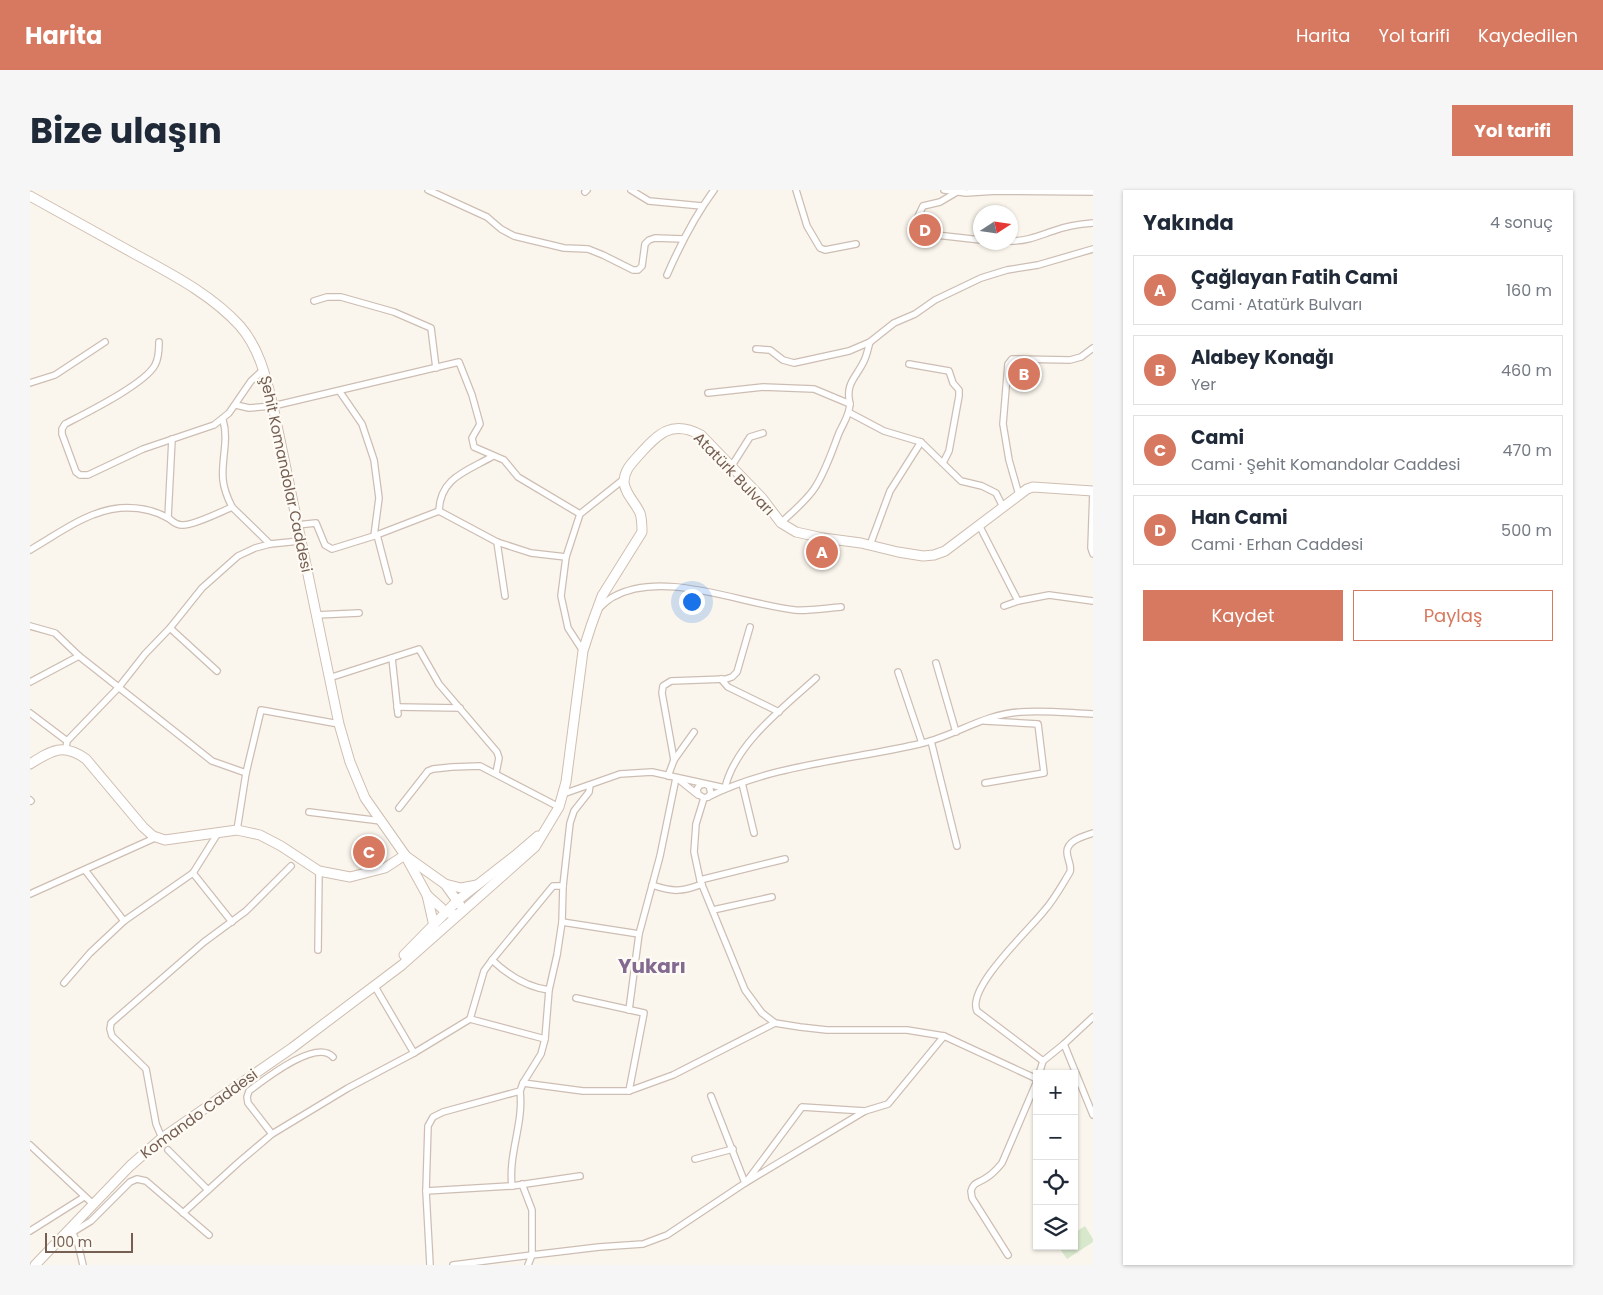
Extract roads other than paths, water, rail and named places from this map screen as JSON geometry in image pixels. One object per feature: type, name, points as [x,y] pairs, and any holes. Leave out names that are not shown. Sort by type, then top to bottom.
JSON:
[{"type":"street","points":[[428,190],[487,217],[501,229],[514,236],[564,248],[588,249],[633,270],[638,270],[642,266],[645,244],[648,240],[655,238],[683,239]]},
{"type":"street","points":[[631,190],[649,201],[702,206]]},
{"type":"street","points":[[668,275],[683,239],[702,206],[714,190]]},
{"type":"street","points":[[796,190],[807,226],[820,248],[825,250],[842,245],[856,244]]},
{"type":"street","points":[[945,190],[966,194],[1006,191],[1093,192]]},
{"type":"street","points":[[957,192],[940,202],[923,206],[914,225],[915,233],[921,237],[936,235],[973,239]]},
{"type":"street","name":"Şehit Komandolar Caddesi","points":[[30,196],[166,271],[212,300],[240,327],[254,347],[264,369],[273,406],[329,678],[350,762],[365,798],[387,832],[405,855]]},
{"type":"street","points":[[1018,240],[1037,238],[1054,230],[1093,223]]},
{"type":"street","points":[[756,349],[770,350],[783,360],[794,363],[849,350],[870,342],[894,323],[915,314],[935,300],[956,289],[981,278],[1093,250]]},
{"type":"street","points":[[314,301],[327,297],[341,297],[394,312],[431,328],[436,368]]},
{"type":"street","points":[[30,383],[55,375],[105,342]]},
{"type":"street","points":[[159,342],[159,352],[155,366],[146,374],[117,395],[65,424],[62,432],[76,472],[83,476],[88,475],[138,451],[206,429],[223,420],[236,405],[251,381],[264,369]]},
{"type":"street","points":[[781,523],[808,497],[815,487],[850,413],[848,396],[851,380],[864,360],[870,342]]},
{"type":"street","points":[[1019,495],[1009,460],[1002,424],[1008,364],[1012,359],[1076,360],[1093,348]]},
{"type":"street","points":[[236,405],[249,408],[273,406],[340,392],[459,362],[472,395],[480,424],[472,438],[472,444],[477,449],[504,460],[518,477],[580,514]]},
{"type":"street","points":[[909,364],[949,371],[953,383],[959,390],[959,401],[949,451],[943,463]]},
{"type":"street","points":[[708,394],[763,387],[814,389],[850,404]]},
{"type":"street","points":[[340,392],[362,424],[374,460],[379,498],[375,535],[390,581]]},
{"type":"street","points":[[850,413],[884,430],[921,442],[961,481],[990,488],[996,493],[1003,507]]},
{"type":"street","points":[[223,420],[225,435],[223,479],[225,490],[232,507],[270,544]]},
{"type":"street","name":"Atatürk Bulvarı","points":[[624,479],[628,467],[663,432],[674,428],[690,429],[701,435],[762,498],[781,523],[796,532],[923,556],[945,551],[1027,489],[1039,486],[1093,491]]},
{"type":"street","points":[[731,467],[750,437],[762,433]]},
{"type":"street","points":[[168,518],[172,439]]},
{"type":"street","points":[[870,545],[890,491],[921,442]]},
{"type":"street","points":[[439,511],[439,499],[443,489],[451,480],[493,456]]},
{"type":"street","points":[[376,983],[402,964],[535,847],[559,807],[570,755],[576,694],[583,652],[602,596],[642,532],[640,513],[626,491],[624,479],[580,514],[566,557],[561,596],[568,628],[583,652]]},
{"type":"street","points":[[1092,550],[1093,491]]},
{"type":"street","points":[[30,550],[79,521],[109,510],[135,508],[148,510],[168,518],[175,524],[184,526],[232,507]]},
{"type":"street","points":[[297,525],[316,523],[325,545],[329,549],[334,549],[439,511],[497,542],[531,553],[566,557]]},
{"type":"street","points":[[979,526],[1018,601]]},
{"type":"street","points":[[30,764],[66,745],[119,687],[202,588],[238,556],[255,548],[270,544],[300,541]]},
{"type":"street","points":[[497,542],[505,596]]},
{"type":"street","points":[[596,610],[612,597],[629,590],[655,586],[682,587],[796,610],[841,607]]},
{"type":"street","points":[[1004,606],[1018,601],[1049,595],[1093,601]]},
{"type":"street","points":[[316,614],[359,613]]},
{"type":"street","points":[[30,626],[56,633],[79,656],[212,761],[246,773]]},
{"type":"street","points":[[674,760],[662,693],[663,686],[671,681],[732,677],[737,672],[750,627]]},
{"type":"street","points":[[170,628],[217,671]]},
{"type":"street","points":[[329,678],[419,649],[439,684],[497,752],[496,773]]},
{"type":"street","points":[[30,682],[79,656]]},
{"type":"street","points":[[392,658],[398,714]]},
{"type":"street","points":[[936,663],[956,732]]},
{"type":"street","points":[[898,672],[922,743]]},
{"type":"street","points":[[725,788],[740,756],[761,730],[816,678]]},
{"type":"street","points":[[722,679],[728,687],[778,712]]},
{"type":"street","points":[[398,707],[460,708]]},
{"type":"street","points":[[237,830],[246,773],[261,710],[339,724]]},
{"type":"street","points":[[704,797],[725,788],[775,773],[931,741],[956,732],[978,721],[1020,712],[1093,714]]},
{"type":"street","points":[[30,713],[66,745],[86,759],[144,828],[156,837],[165,840],[237,830],[260,835],[281,846],[319,871],[350,877],[385,868],[405,855]]},
{"type":"street","points":[[978,721],[1038,724],[1044,773],[986,783]]},
{"type":"street","points":[[668,776],[674,760],[694,732]]},
{"type":"street","points":[[931,741],[956,846]]},
{"type":"street","points":[[399,808],[424,775],[433,769],[480,766],[559,807]]},
{"type":"street","points":[[563,794],[620,774],[652,772],[725,788]]},
{"type":"street","points":[[676,778],[704,797]]},
{"type":"street","points":[[629,1010],[639,934],[660,856],[676,778]]},
{"type":"street","points":[[742,783],[754,833]]},
{"type":"street","points":[[706,784],[711,791],[704,797],[696,824],[694,852],[701,882],[745,990],[762,1013],[774,1023],[827,1030],[907,1030],[944,1036],[1033,1078]]},
{"type":"street","points":[[704,797],[697,789],[700,785],[706,784]]},
{"type":"street","points":[[512,1186],[511,1169],[521,1114],[520,1091],[541,1054],[545,1039],[549,990],[562,922],[563,886],[571,817],[577,806],[589,792],[590,786]]},
{"type":"street","points":[[308,812],[381,821]]},
{"type":"street","points":[[376,983],[458,900],[547,828]]},
{"type":"street","points":[[1043,1061],[977,1011],[975,1002],[998,961],[1046,910],[1070,872],[1068,847],[1074,841],[1093,832]]},
{"type":"street","points":[[64,983],[90,953],[124,921],[193,873],[218,833]]},
{"type":"street","points":[[30,894],[156,837]]},
{"type":"street","points":[[405,855],[445,884],[458,900],[461,909],[460,913]]},
{"type":"street","points":[[405,855],[427,895],[434,926]]},
{"type":"street","points":[[652,885],[668,890],[686,890],[701,882],[785,859]]},
{"type":"street","points":[[162,1138],[155,1119],[146,1069],[112,1036],[110,1025],[204,942],[259,899],[291,866]]},
{"type":"street","points":[[85,870],[124,921]]},
{"type":"street","points":[[318,950],[319,871]]},
{"type":"street","points":[[193,873],[232,922]]},
{"type":"street","points":[[445,884],[461,888],[477,885]]},
{"type":"street","points":[[183,1213],[272,1134],[348,1088],[470,1019],[484,971],[553,886],[563,886]]},
{"type":"street","points":[[427,895],[446,912],[455,915],[460,913]]},
{"type":"street","points":[[713,910],[772,897]]},
{"type":"street","points":[[562,922],[639,934]]},
{"type":"street","points":[[492,960],[522,982],[549,990]]},
{"type":"street","points":[[376,983],[414,1052]]},
{"type":"street","name":"Komando Caddesi","points":[[35,1265],[72,1230],[93,1204],[130,1166],[162,1138],[292,1048],[376,983]]},
{"type":"street","points":[[576,998],[644,1013],[628,1091]]},
{"type":"street","points":[[1040,1070],[1043,1061],[1093,1017]]},
{"type":"street","points":[[470,1019],[545,1039]]},
{"type":"street","points":[[523,1083],[583,1091],[628,1091],[673,1075],[774,1023]]},
{"type":"street","points":[[453,1265],[652,1242],[667,1235],[745,1184],[865,1111],[888,1104],[944,1036]]},
{"type":"street","points":[[1064,1044],[1093,1115]]},
{"type":"street","points":[[272,1134],[248,1103],[249,1091],[287,1064],[320,1051],[327,1052],[333,1056]]},
{"type":"street","points":[[1008,1255],[972,1198],[971,1191],[976,1183],[990,1175],[1002,1163],[1033,1089]]},
{"type":"street","points":[[430,1265],[426,1191],[428,1126],[433,1117],[443,1112],[520,1091]]},
{"type":"street","points":[[711,1096],[745,1184]]},
{"type":"street","points":[[745,1184],[802,1107],[865,1111]]},
{"type":"street","points":[[30,1145],[93,1204]]},
{"type":"street","points":[[695,1159],[733,1149]]},
{"type":"street","points":[[168,1150],[208,1190]]},
{"type":"street","points":[[426,1191],[512,1186],[580,1176]]},
{"type":"street","points":[[83,1265],[81,1251],[72,1230],[91,1220],[127,1184],[137,1179],[146,1181],[209,1235]]},
{"type":"street","points":[[522,1184],[532,1210],[532,1255],[528,1265]]},
{"type":"street","points":[[30,1231],[84,1197]]},
{"type":"place","name":"Han Cami","points":[[925,230]]},
{"type":"place","name":"Alabey Konağı","points":[[1024,374]]},
{"type":"place","name":"Çağlayan Fatih Cami","points":[[822,552]]},
{"type":"place","name":"Cami","points":[[369,852]]},
{"type":"district","name":"Yukarı","points":[[652,966]]}]
